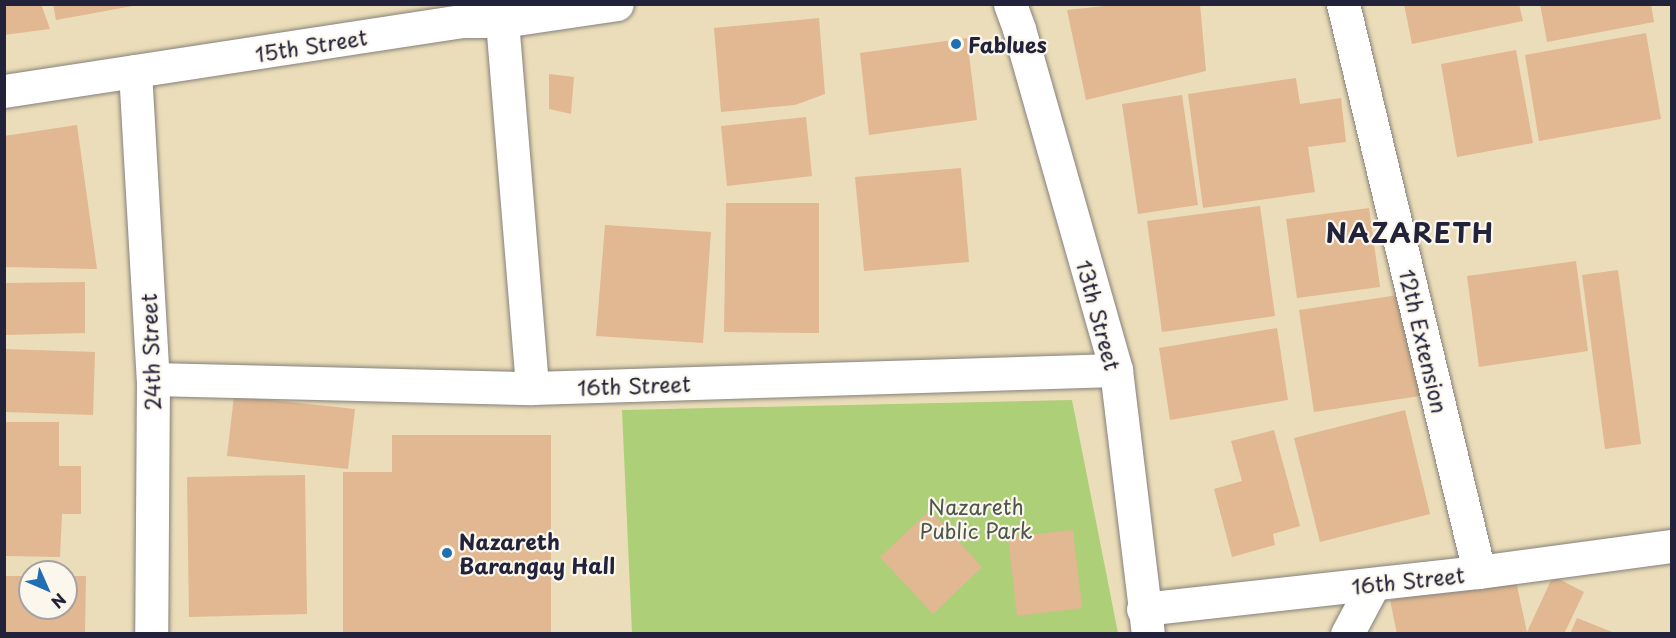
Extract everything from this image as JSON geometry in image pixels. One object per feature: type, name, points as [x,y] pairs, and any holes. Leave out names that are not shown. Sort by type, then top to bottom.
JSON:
[{"type":"street","name":"15th Street","points":[[4,91],[135,71],[446,14],[463,21],[502,21],[618,4]]},
{"type":"street","name":"13th Street","points":[[1010,4],[1116,370],[1146,621]]},
{"type":"street","name":"12th Extension","points":[[1344,4],[1479,572]]},
{"type":"street","points":[[502,21],[532,388]]},
{"type":"street","name":"24th Street","points":[[135,71],[153,379],[151,633]]},
{"type":"street","name":"16th Street","points":[[153,379],[532,388],[1116,370]]},
{"type":"street","name":"16th Street","points":[[1146,621],[1373,585],[1671,546]]},
{"type":"street","points":[[1347,633],[1373,585]]},
{"type":"green space","name":"Nazareth Public Park","points":[[1072,400],[1118,633],[632,633],[622,410]]},
{"type":"building","points":[[4,4],[41,4],[50,29],[4,35]]},
{"type":"building","points":[[53,4],[133,4],[133,6],[56,20]]},
{"type":"building","points":[[1123,4],[1200,4],[1206,71],[1086,100],[1067,10]]},
{"type":"building","points":[[1404,4],[1519,4],[1523,21],[1412,44]]},
{"type":"building","points":[[1540,4],[1651,4],[1654,22],[1547,42]]},
{"type":"building","points":[[819,18],[825,94],[795,105],[721,112],[714,28]]},
{"type":"building","points":[[1646,33],[1661,119],[1539,141],[1525,55]]},
{"type":"building","points":[[967,38],[977,120],[869,135],[860,53]]},
{"type":"building","points":[[1516,50],[1533,143],[1457,157],[1441,64]]},
{"type":"building","points":[[549,74],[574,77],[571,114],[549,109]]},
{"type":"building","points":[[1296,78],[1300,104],[1341,98],[1346,142],[1308,147],[1315,192],[1203,208],[1188,94]]},
{"type":"building","points":[[1182,95],[1198,205],[1138,214],[1122,104]]},
{"type":"building","points":[[806,117],[812,176],[727,186],[721,126]]},
{"type":"building","points":[[77,125],[97,269],[4,267],[4,136]]},
{"type":"building","points":[[961,168],[969,262],[864,271],[855,177]]},
{"type":"building","points":[[726,203],[819,203],[819,333],[724,332]]},
{"type":"building","points":[[1260,206],[1275,316],[1162,332],[1147,221]]},
{"type":"building","points":[[1369,208],[1380,287],[1297,298],[1286,219]]},
{"type":"building","points":[[605,225],[711,232],[703,343],[596,336]]},
{"type":"building","points":[[1576,261],[1588,351],[1479,367],[1467,276]]},
{"type":"building","points":[[1618,270],[1641,444],[1605,449],[1582,275]]},
{"type":"building","points":[[85,282],[85,333],[4,335],[4,283]]},
{"type":"building","points":[[1405,294],[1420,396],[1314,412],[1299,310]]},
{"type":"building","points":[[1277,328],[1288,400],[1170,420],[1159,348]]},
{"type":"building","points":[[4,349],[95,352],[93,415],[4,412]]},
{"type":"building","points":[[234,396],[355,409],[348,469],[227,456]]},
{"type":"building","points":[[1405,410],[1430,514],[1320,542],[1294,438]]},
{"type":"building","points":[[4,422],[59,422],[59,466],[81,466],[81,514],[62,514],[60,557],[4,556]]},
{"type":"building","points":[[1274,430],[1300,526],[1273,534],[1275,545],[1232,557],[1214,489],[1242,481],[1231,441]]},
{"type":"building","name":"Nazareth Barangay Hall","points":[[392,435],[551,435],[551,634],[343,634],[343,472],[392,472]]},
{"type":"building","points":[[305,475],[307,614],[189,617],[187,477]]},
{"type":"building","points":[[930,510],[982,567],[933,614],[880,557]]},
{"type":"building","points":[[1073,530],[1082,608],[1017,616],[1008,537]]},
{"type":"building","points":[[1514,572],[1527,632],[1553,576],[1584,592],[1564,634],[1397,634],[1390,600]]},
{"type":"building","points":[[4,576],[18,576],[18,620],[78,620],[78,576],[86,576],[85,634],[4,634]]},
{"type":"building","points":[[1577,618],[1615,633],[1615,634],[1570,634]]},
{"type":"place","name":"Fablues","points":[[956,44]]},
{"type":"place","name":"Nazareth Barangay Hall","points":[[447,553]]},
{"type":"district","name":"NAZARETH","points":[[1410,232]]}]
